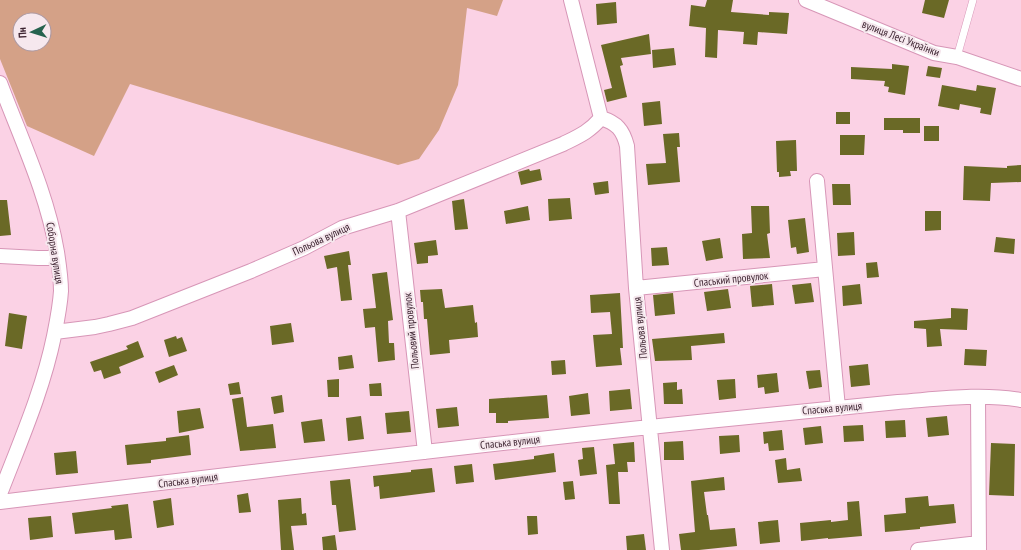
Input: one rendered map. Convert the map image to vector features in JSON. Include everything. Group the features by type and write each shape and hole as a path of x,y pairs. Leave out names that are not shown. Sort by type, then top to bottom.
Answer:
{"street":[{"path":"571,0 601,118"},
{"name":"вулиця Лесі Українки","path":"806,0 934,53 957,57 1021,79"},
{"name":"Соборна вулиця","path":"0,83 41,190 51,225 60,280 60,304 51,352 0,494"},
{"name":"Польова вулиця","path":"55,332 109,324 132,318 252,271 304,248 342,228 398,211 563,144 584,134 601,118 610,121 617,125 625,138 627,146 636,288 662,550"},
{"path":"817,181 838,408"},
{"name":"Польовий провулок","path":"398,211 425,452"},
{"path":"0,256 57,258"},
{"name":"Спаський провулок","path":"636,288 825,269"},
{"path":"918,550 979,547 978,397"},
{"name":"Спаська вулиця","path":"0,502 425,452 838,408 978,397 1021,400"}],"lane":[{"path":"957,57 972,0"}],"shaded area":[{"path":"0,0 503,0 497,16 467,8 458,85 439,130 419,159 398,165 130,84 94,156 27,126 0,59"}],"building":[{"path":"707,0 733,0 731,12 769,15 769,12 789,13 787,34 758,32 757,45 743,44 744,32 718,30 717,58 705,57 706,28 689,26 691,5 705,7"},
{"path":"925,0 949,0 944,18 922,13"},
{"path":"616,2 617,23 597,25 596,4"},
{"path":"649,34 651,54 621,58 623,65 620,66 627,97 607,102 604,90 612,88 601,45"},
{"path":"674,48 676,65 653,68 652,50"},
{"path":"892,64 909,66 905,95 888,92 889,87 884,86 885,81 851,79 851,67 892,69"},
{"path":"928,66 942,68 940,78 926,76"},
{"path":"942,85 976,91 977,85 996,88 991,115 980,113 981,108 960,104 959,110 938,106"},
{"path":"660,101 662,124 644,126 642,103"},
{"path":"836,112 850,112 850,124 836,124"},
{"path":"884,118 920,118 920,133 903,133 903,130 884,130"},
{"path":"924,126 939,126 939,141 924,141"},
{"path":"679,133 680,147 677,147 680,182 648,185 646,164 666,163 663,134"},
{"path":"840,135 865,135 864,155 840,155"},
{"path":"796,140 797,171 790,171 791,176 779,177 779,172 777,172 776,141"},
{"path":"1021,165 1021,182 991,183 990,201 963,200 964,166 1007,168 1007,166"},
{"path":"529,169 530,171 540,169 542,180 521,185 518,172"},
{"path":"608,181 609,193 595,195 593,183"},
{"path":"832,184 850,184 851,205 833,205"},
{"path":"570,198 572,219 549,221 548,199"},
{"path":"464,199 468,229 455,230 452,201"},
{"path":"0,200 7,200 11,235 0,236"},
{"path":"528,206 530,220 506,224 504,211"},
{"path":"751,206 769,206 770,233 767,234 770,258 743,259 742,234 752,233"},
{"path":"925,211 941,211 941,230 925,231"},
{"path":"805,218 809,252 797,254 796,247 791,248 788,220"},
{"path":"854,232 855,255 838,256 837,233"},
{"path":"996,237 1015,239 1014,254 994,252"},
{"path":"720,238 723,258 706,261 702,241"},
{"path":"436,240 438,255 428,256 428,263 417,264 414,243"},
{"path":"667,247 669,265 652,266 651,248"},
{"path":"349,251 351,265 348,265 352,300 341,301 337,267 327,269 324,256"},
{"path":"877,262 879,277 867,278 866,263"},
{"path":"387,272 393,320 388,321 389,343 394,343 395,360 378,362 375,327 365,328 363,309 376,308 372,274"},
{"path":"811,283 814,302 795,304 792,285"},
{"path":"772,284 774,305 752,307 750,286"},
{"path":"860,284 862,304 843,306 842,286"},
{"path":"442,289 445,308 473,305 475,323 477,322 478,337 449,340 450,353 430,355 427,319 424,319 423,302 421,302 420,290"},
{"path":"728,289 731,308 707,311 704,292"},
{"path":"620,293 623,348 620,348 622,365 596,367 593,335 612,334 610,312 591,313 590,295"},
{"path":"673,293 675,314 655,316 653,295"},
{"path":"951,308 968,309 967,330 940,329 942,346 927,347 926,329 914,328 914,321 951,318"},
{"path":"9,313 27,316 22,349 5,346"},
{"path":"291,323 294,342 272,345 270,326"},
{"path":"724,333 725,343 691,346 692,360 655,361 652,339"},
{"path":"176,336 177,339 182,337 187,351 169,357 164,340"},
{"path":"138,341 144,357 119,367 121,373 104,379 101,370 94,372 90,362 128,349 126,346"},
{"path":"965,349 987,350 986,366 964,365"},
{"path":"352,355 354,368 339,370 338,357"},
{"path":"565,360 566,374 552,375 551,361"},
{"path":"868,364 870,385 851,387 849,366"},
{"path":"174,365 178,375 159,383 155,372"},
{"path":"820,370 822,387 809,389 806,371"},
{"path":"777,373 779,392 765,394 764,387 758,388 757,375"},
{"path":"339,379 339,397 328,397 327,380"},
{"path":"735,379 736,398 719,400 717,380"},
{"path":"239,382 241,394 230,395 228,384"},
{"path":"677,382 677,390 682,389 683,404 664,404 663,383"},
{"path":"381,383 382,396 370,396 369,384"},
{"path":"630,389 632,409 610,411 609,391"},
{"path":"588,393 590,414 571,416 569,396"},
{"path":"282,395 284,412 274,414 271,397"},
{"path":"547,395 549,418 496,423 496,413 489,413 489,399"},
{"path":"243,397 247,427 273,424 276,448 240,451 232,399"},
{"path":"457,407 459,426 438,428 436,409"},
{"path":"200,408 204,428 179,433 177,411"},
{"path":"409,411 411,432 387,434 385,413"},
{"path":"361,416 364,439 348,441 346,418"},
{"path":"947,416 949,435 928,437 926,418"},
{"path":"322,419 325,441 304,443 301,422"},
{"path":"905,420 906,437 886,438 885,421"},
{"path":"863,425 864,441 844,442 843,426"},
{"path":"821,426 823,443 805,445 803,428"},
{"path":"782,430 784,450 769,451 768,443 764,444 763,432"},
{"path":"189,435 191,455 151,460 151,463 127,465 125,445 166,441 166,438"},
{"path":"739,435 740,452 720,454 719,436"},
{"path":"683,441 684,460 664,460 664,442"},
{"path":"634,442 635,462 627,462 628,472 618,472 620,504 609,504 606,465 615,464 613,444"},
{"path":"991,443 1015,444 1014,496 989,495"},
{"path":"594,447 597,474 580,476 578,460 583,459 582,448"},
{"path":"76,451 78,473 56,475 54,453"},
{"path":"554,453 556,472 495,480 493,464 534,459 534,456"},
{"path":"786,458 787,470 800,468 802,481 778,483 775,460"},
{"path":"472,464 474,482 456,484 454,466"},
{"path":"432,468 435,492 380,499 379,486 374,487 373,476"},
{"path":"724,477 725,490 704,492 707,515 710,530 735,528 737,546 699,550 681,550 679,534 695,532 691,481"},
{"path":"350,479 356,530 339,532 336,505 332,505 330,481"},
{"path":"573,481 575,499 565,500 563,482"},
{"path":"248,493 251,512 239,513 237,495"},
{"path":"928,496 929,506 954,504 956,523 920,527 920,529 885,532 884,515 906,513 905,498"},
{"path":"171,498 174,525 157,528 153,501"},
{"path":"301,498 302,514 306,513 307,525 291,526 294,550 281,550 278,500"},
{"path":"859,501 862,536 801,541 800,523 848,520 847,502"},
{"path":"128,504 132,538 115,540 114,530 75,534 72,513 112,508 111,506"},
{"path":"51,516 53,537 30,540 28,518"},
{"path":"527,516 537,516 538,534 528,535"},
{"path":"778,520 780,542 760,544 758,522"},
{"path":"644,534 646,550 627,550 626,536"},
{"path":"335,535 337,550 323,550 322,537"}]}
